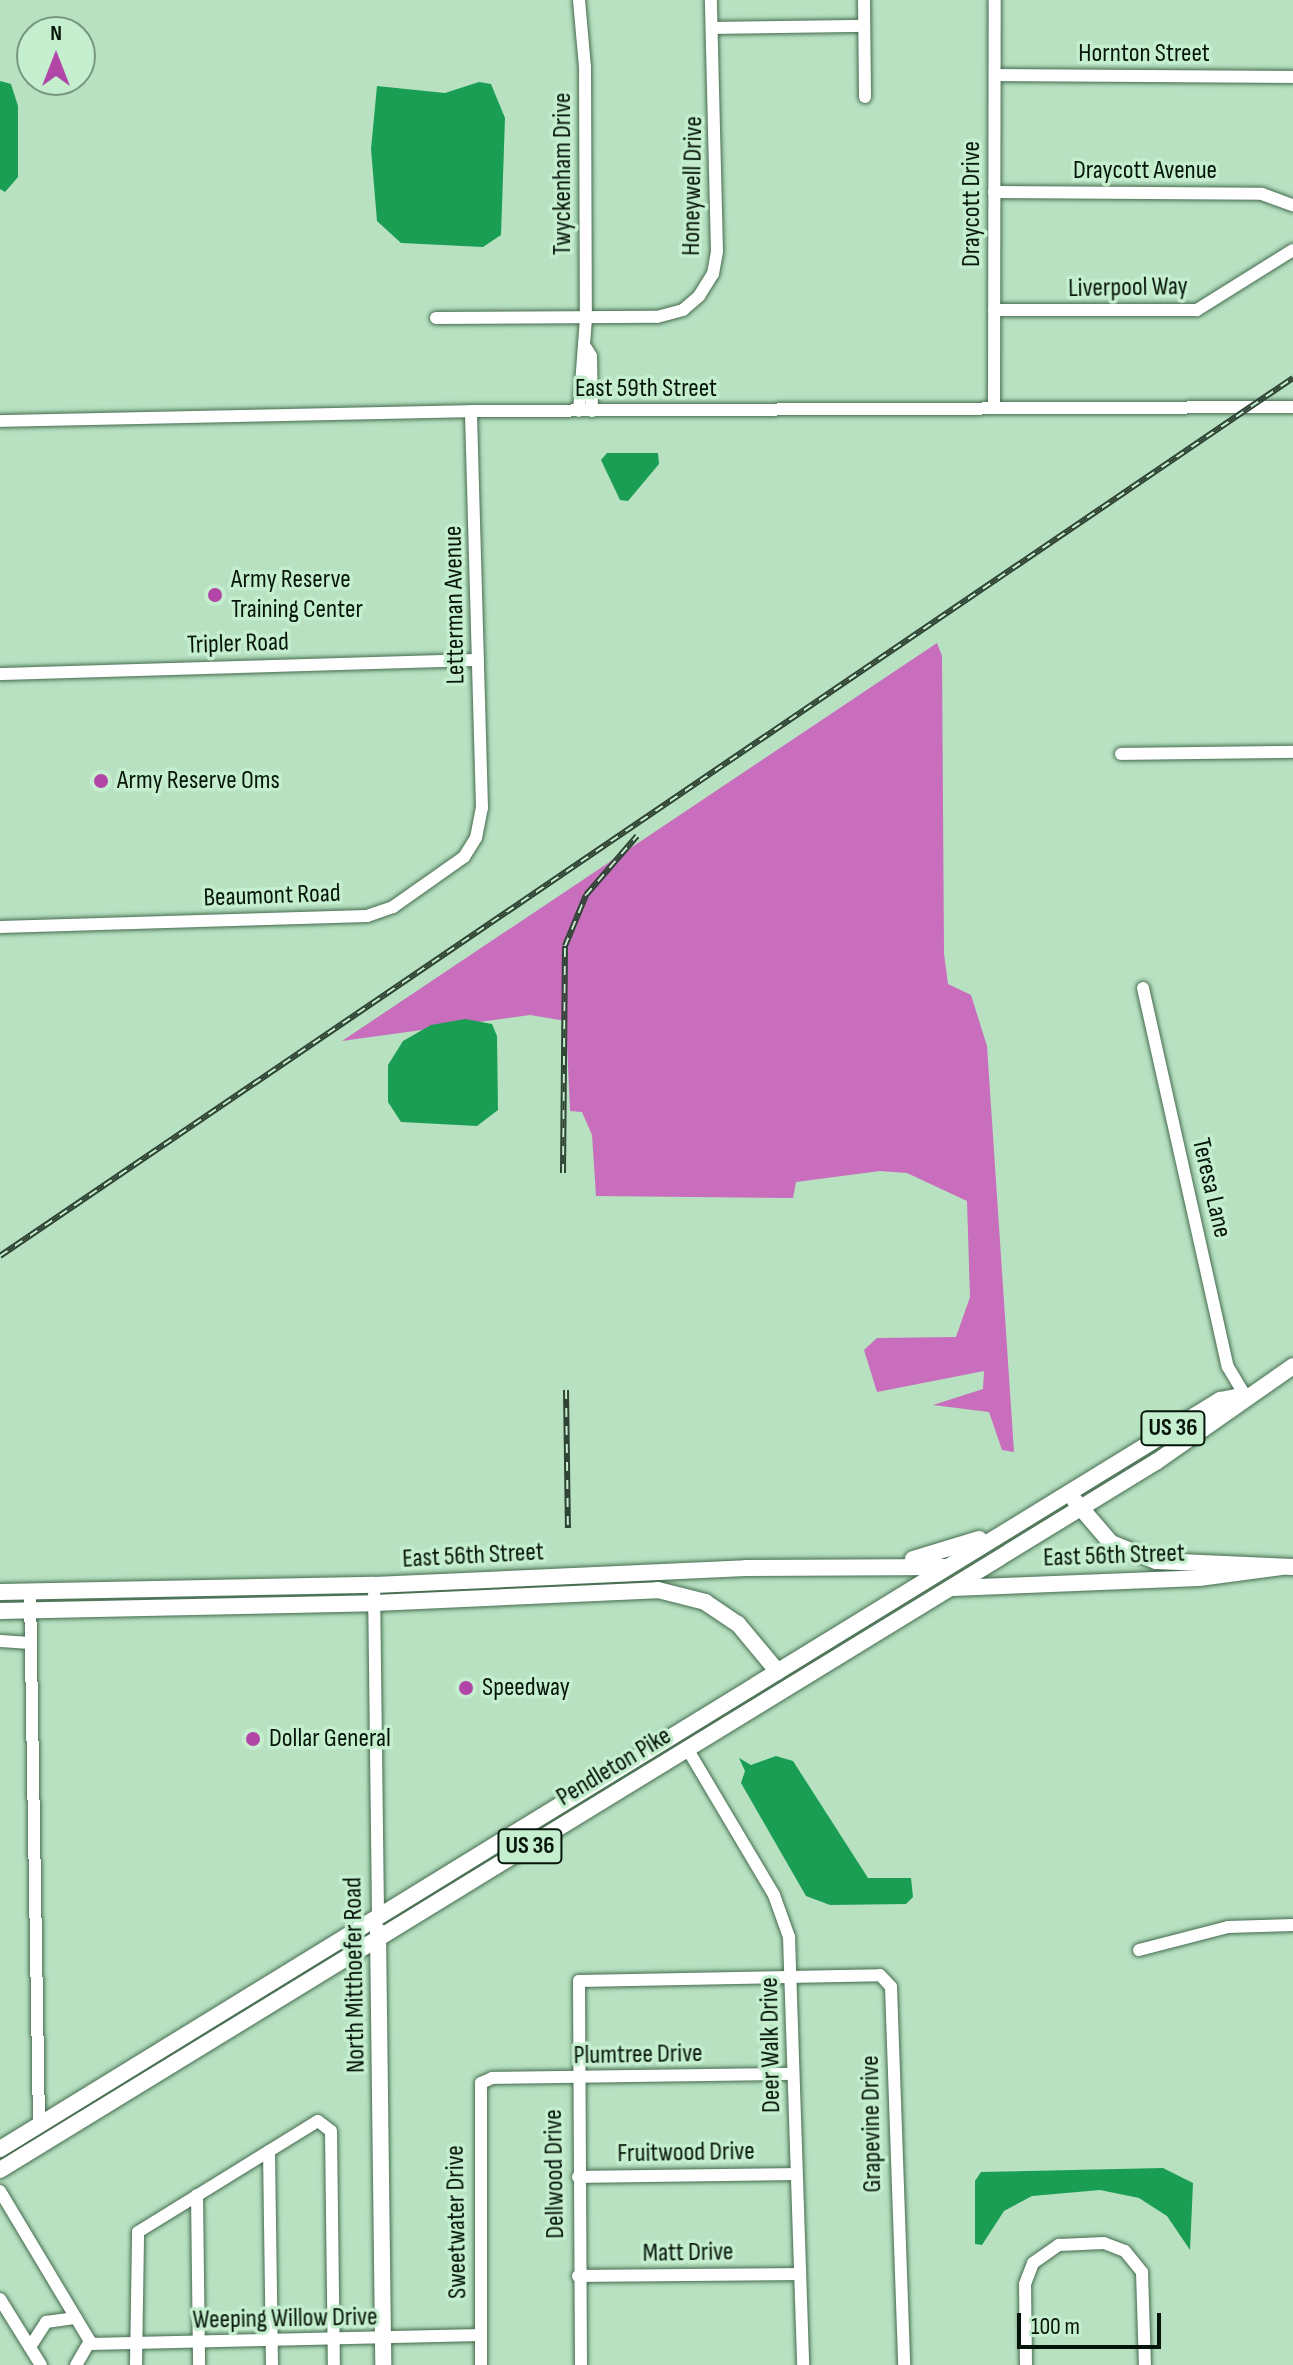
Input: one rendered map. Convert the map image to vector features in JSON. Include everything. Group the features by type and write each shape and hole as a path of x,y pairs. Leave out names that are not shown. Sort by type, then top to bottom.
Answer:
{"main road":[{"name":"Pendleton Pike","path":"0,2170 1080,1508 1215,1424 1245,1395 1293,1366"},
{"name":"Pendleton Pike","path":"0,2149 1220,1400 1245,1395"},
{"name":"East 56th Street","path":"1069,1492 1111,1543 1156,1561 1287,1567"},
{"path":"879,1565 954,1549 1021,1522"},
{"name":"East 56th Street","path":"0,1592 374,1585 879,1565 949,1567"},
{"name":"East 56th Street","path":"948,1589 1199,1578 1287,1567"},
{"name":"East 56th Street","path":"0,1611 375,1603 658,1590 705,1602 738,1624 778,1672"},
{"name":"North Mitthoefer Road","path":"378,1918 383,2365"}],"street":[{"name":"Twyckenham Drive","path":"579,0 585,75 586,318 586,348 580,356 586,411"},
{"name":"Honeywell Drive","path":"436,318 586,318 674,314 698,299 711,279 717,252 711,0"},
{"path":"864,0 865,97"},
{"name":"Draycott Drive","path":"994,408 995,0"},
{"path":"714,28 864,26"},
{"name":"Hornton Street","path":"995,75 1293,77"},
{"name":"Draycott Avenue","path":"994,192 1262,194 1293,205"},
{"name":"Liverpool Way","path":"994,310 1197,310 1293,250"},
{"name":"East 59th Street","path":"0,421 471,411 1293,407"},
{"name":"Letterman Avenue","path":"471,411 482,797"},
{"name":"Tripler Road","path":"0,674 478,660"},
{"path":"1121,754 1293,752"},
{"name":"Beaumont Road","path":"0,927 374,914 464,857 479,830 482,797"},
{"name":"Teresa Lane","path":"1143,988 1228,1367 1245,1395"},
{"name":"North Mitthoefer Road","path":"374,1585 378,1918"},
{"path":"30,1592 39,2126"},
{"path":"0,1641 31,1643"},
{"name":"Deer Walk Drive","path":"688,1750 774,1895 789,1937 794,2174 803,2365"},
{"path":"1139,1950 1219,1928 1293,1925"},
{"name":"Grapevine Drive","path":"578,1983 585,1978 880,1975 891,1985 904,2365"},
{"name":"Dellwood Drive","path":"578,1983 576,2078 581,2365"},
{"name":"Plumtree Drive","path":"484,2080 793,2074"},
{"name":"Sweetwater Drive","path":"481,2365 477,2090 484,2080"},
{"path":"136,2365 135,2238 197,2195 318,2121 330,2129 334,2365"},
{"path":"269,2151 272,2365"},
{"name":"Fruitwood Drive","path":"578,2177 794,2174"},
{"path":"0,2191 89,2344 76,2365"},
{"path":"197,2195 199,2365"},
{"path":"1026,2365 1027,2275 1042,2253 1068,2244 1113,2245 1135,2260 1144,2282 1145,2365"},
{"name":"Matt Drive","path":"578,2276 798,2274"},
{"path":"0,2299 41,2365"},
{"path":"30,2347 35,2333 49,2320 76,2318"},
{"name":"Weeping Willow Drive","path":"89,2344 383,2340 481,2335"}],"shaded area":[{"path":"0,81 11,84 18,106 18,177 5,192 0,189"},
{"path":"479,82 491,84 505,118 501,235 483,247 401,243 377,221 371,149 377,86 445,93"},
{"path":"607,453 658,453 659,464 628,501 620,500 601,460"},
{"path":"937,643 942,656 944,954 948,984 971,995 987,1046 1014,1452 1002,1450 989,1412 933,1405 983,1389 984,1371 877,1392 864,1350 877,1338 956,1337 970,1297 967,1201 907,1173 880,1171 796,1182 793,1198 596,1196 592,1135 582,1112 570,1111 566,1021 530,1015 342,1041"},
{"path":"465,1019 492,1024 497,1036 498,1110 477,1126 401,1122 388,1102 388,1065 403,1041 431,1025"},
{"path":"776,1756 793,1761 868,1878 911,1878 913,1897 906,1904 830,1905 806,1896 741,1783 745,1771 739,1758 751,1765"},
{"path":"1163,2168 1193,2183 1190,2250 1167,2216 1139,2198 1100,2190 1032,2196 1004,2211 982,2245 975,2244 975,2181 981,2172"}],"railway":[{"path":"0,1256 1293,378"},
{"path":"563,1173 565,946 586,895 637,836"},
{"path":"566,1390 568,1528"}],"place":[{"name":"Army Reserve Training Center","path":"215,595"},
{"name":"Army Reserve Oms","path":"101,781"},
{"name":"Speedway","path":"466,1688"},
{"name":"Dollar General","path":"253,1739"}]}
